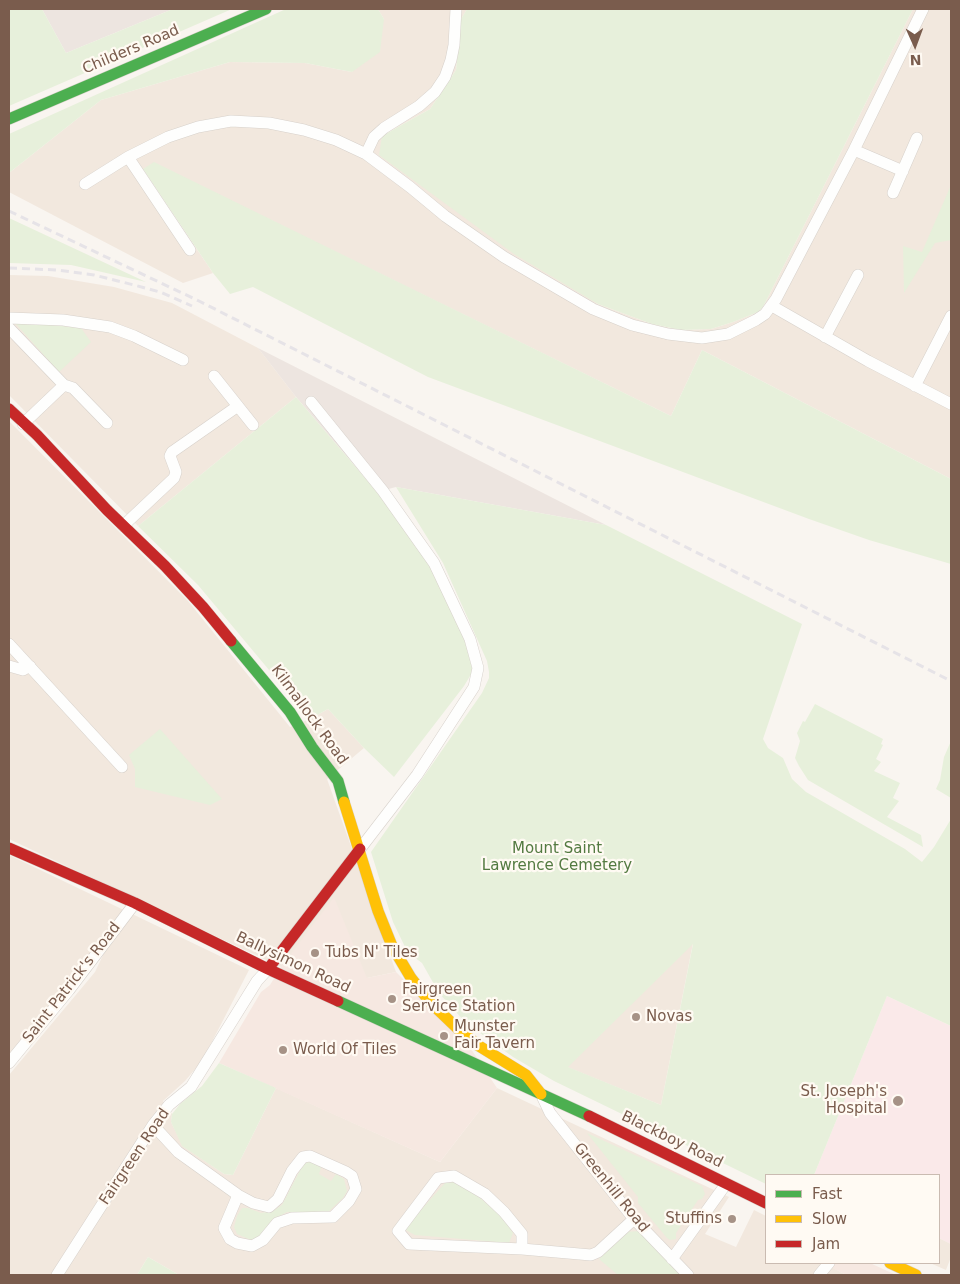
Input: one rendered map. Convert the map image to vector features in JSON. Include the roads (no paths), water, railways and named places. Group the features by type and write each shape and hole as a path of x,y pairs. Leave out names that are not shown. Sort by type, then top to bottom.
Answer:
{"main road":[{"name":"Childers Road","path":"9,119 266,9"},
{"name":"Kilmallock Road","path":"9,409 37,435 123,526 165,566 203,607 290,712 312,747 338,780 378,911 392,946 411,978 431,1003 456,1028 478,1046 526,1075 542,1094"},
{"name":"Ballysimon Road","path":"9,848 135,903 268,969 564,1104"},
{"path":"268,969 360,849"},
{"name":"Blackboy Road","path":"564,1104 765,1203"},
{"path":"892,1264 916,1275"}],"street":[{"path":"366,154 374,137 384,128 419,106 435,92 445,77 454,45 456,9"},
{"path":"85,184 128,156 168,137 198,127 231,121 269,123 304,130 336,140 366,154 445,216 504,257 570,297 608,316 660,333 702,338 721,336 756,320 772,306 854,150 923,9"},
{"path":"893,192 917,138"},
{"path":"854,150 903,171"},
{"path":"128,156 190,250"},
{"path":"825,337 858,275"},
{"path":"772,306 825,337 951,404"},
{"path":"915,386 951,316"},
{"path":"9,318 63,320 110,328 134,336 183,360"},
{"path":"9,328 64,385 73,388 107,423"},
{"path":"214,376 253,425"},
{"path":"23,424 64,385"},
{"path":"311,402 383,491 434,563 470,639 478,668 474,687 417,775 360,849"},
{"path":"123,526 174,478 176,472 170,456 172,452 238,406"},
{"path":"9,644 122,767"},
{"path":"9,666 23,670 30,666"},
{"name":"Saint Patrick's Road","path":"9,1063 69,990 135,903"},
{"name":"Fairgreen Road","path":"57,1275 153,1126 169,1106 191,1087 258,981 268,969"},
{"name":"Greenhill Road","path":"542,1094 550,1112 634,1219 688,1275"},
{"path":"153,1126 178,1152 252,1203 268,1207 278,1199 292,1171 303,1157 310,1156 352,1176 356,1189 350,1201 333,1217 292,1218 285,1220 277,1223 263,1240 252,1246 237,1243 230,1239 224,1228 238,1195"},
{"path":"522,1249 522,1234 504,1212 485,1194 454,1176 438,1178 398,1231 409,1244 522,1249 592,1255 598,1252 634,1219"},
{"path":"672,1259 726,1184"},
{"path":"819,1275 828,1264"}],"railway":[{"path":"9,211 199,301 951,681"},
{"path":"9,268 57,270 94,275 160,292 192,306"}],"place":[{"name":"Tubs N' Tiles","path":"315,953"},
{"name":"Fairgreen Service Station","path":"392,999"},
{"name":"Novas","path":"636,1017"},
{"name":"Munster Fair Tavern","path":"444,1036"},
{"name":"World Of Tiles","path":"283,1050"},
{"name":"St. Joseph's Hospital","path":"898,1101"},
{"name":"Stuffins","path":"732,1219"}],"park label":[{"name":"Mount Saint Lawrence Cemetery","path":"557,858"}]}
